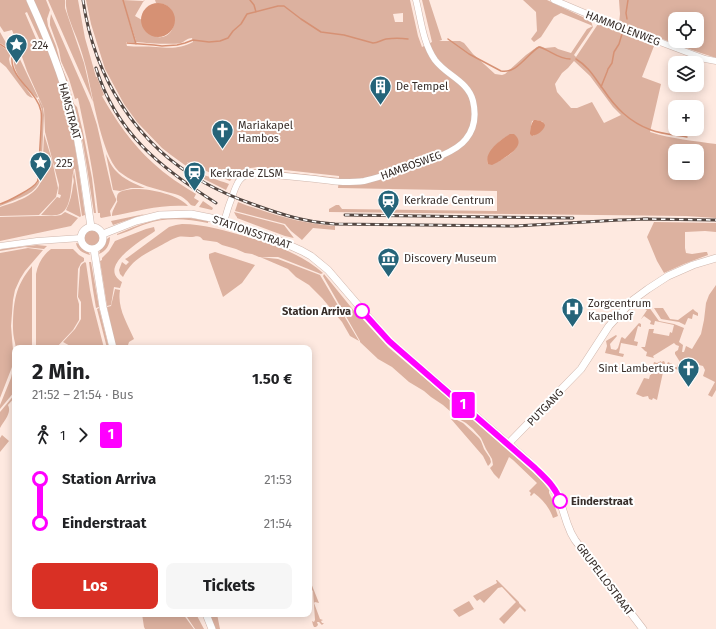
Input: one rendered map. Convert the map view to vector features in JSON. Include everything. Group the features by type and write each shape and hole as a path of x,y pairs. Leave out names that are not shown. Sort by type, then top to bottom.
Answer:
{"main road":[{"name":"HAMSTRAAT","path":"30,0 55,62 70,108 77,139 91,227"},
{"name":"STATIONSSTRAAT","path":"103,234 142,219 164,214 194,214 224,222 278,240 302,251 328,270 389,341 543,475 559,498 569,528"},
{"path":"91,227 100,230 103,234 102,243 99,247 94,249 85,246 81,238 84,231 91,227"},
{"path":"94,249 103,307 112,345"},
{"name":"PUTGANG","path":"508,444 581,369 609,326 633,300 668,276 693,265 716,258"},
{"name":"GRUPELLOSTRAAT","path":"569,528 575,540 643,629"},
{"path":"207,617 212,629"}],"street":[{"name":"HAMBOSWEG","path":"224,222 236,185 240,179 247,174 255,173 341,182 362,181 432,160 455,148 466,139 474,121 475,110 472,96 464,84 436,61 430,51 425,38 416,0"},
{"name":"HAMMOLENWEG","path":"554,0 705,59 716,61"},
{"path":"0,246 36,241 81,238"}],"shaded area":[{"path":"0,0 26,0 50,55 64,97 78,163 85,215 82,216 74,169 69,202 66,208 57,215 41,215 57,197 60,198 61,195 58,194 59,185 45,132 44,109 27,71 12,30 4,32 0,26","holes":["27,12 43,47 40,48 25,13"]},
{"path":"33,0 46,0 50,10 47,19 48,26 68,82 74,104 77,107 92,178 96,213 94,213 83,144 75,111"},
{"path":"48,0 65,0 65,8 84,63 93,102"},
{"path":"66,0 78,0 85,38 96,77 104,95 102,96 113,114 131,140 145,156 168,176 196,194 194,198 199,201 195,206 191,205 184,198 178,195 134,181 121,173 114,165 108,153 98,122 88,75 80,46 68,15"},
{"path":"86,0 145,0 135,16 142,20 144,29 158,37 165,36 170,33 174,21 170,8 164,4 156,3 155,0 410,0 422,47 432,42 422,0 429,0 442,40 439,41 460,41 464,43 473,54 495,74 502,75 526,55 540,46 545,48 555,47 571,53 587,29 593,26 574,55 576,57 598,24 654,46 642,77 661,84 650,132 675,138 716,144 716,218 686,216 329,212 329,209 336,205 339,205 342,209 497,211 497,191 338,188 339,179 256,170 246,172 234,181 243,173 254,169 339,178 339,176 258,167 243,170 234,176 230,181 187,162 200,173 229,184 226,190 204,179 162,148 137,122 124,104 105,69 91,24","holes":["403,13 403,22 395,22 393,14","192,38 193,42 184,46 170,48 127,46 126,42 135,43 136,41 159,44 177,44","574,61 590,76 613,107 621,115 604,123 592,102 577,108 571,108 557,92 555,84 562,73","537,120 543,122 541,131 533,136 530,132 532,121","509,135 518,142 514,151 500,161 488,164 487,159 494,147 498,142"]},
{"path":"523,0 547,0 591,21 593,26 561,13 554,17 541,37 534,42 531,39 537,31 536,12"},
{"path":"619,0 716,0 716,58 687,48 704,48 704,12 668,12 668,41 619,23"},
{"path":"158,3 170,8 175,20 170,32 158,37 146,32 141,20 146,8"},
{"path":"51,14 90,103 97,125 112,190 116,199 110,211 111,216 101,218 100,213 98,213 92,169 78,98 75,99 69,79 61,61 59,50 50,25"},
{"path":"0,32 5,41 13,51 0,43"},
{"path":"0,45 11,53 9,59 10,64 33,98 27,95 6,67 0,62"},
{"path":"18,55 38,97 37,98 17,74 14,57"},
{"path":"38,99 43,107 44,115 40,182 35,189 28,194 0,206 26,191 38,182 42,110"},
{"path":"534,120 541,121 545,125 540,132 532,136 530,131"},
{"path":"44,134 52,160 58,188 56,197 39,215 0,216 0,207 31,194 40,184 42,178"},
{"path":"510,134 514,134 518,138 518,146 500,161 492,165 488,164 487,160 490,151 502,139"},
{"path":"106,154 113,167 119,174 129,181 145,188 131,188 120,191 113,190"},
{"path":"74,171 80,217 66,210 69,204 74,182"},
{"path":"133,189 154,191 170,195 178,198 188,206 159,207 112,216 117,202 117,195 123,191"},
{"path":"203,201 213,208 212,210 199,207"},
{"path":"238,202 287,218 315,224 335,226 335,230 313,228 302,240 285,224 235,211"},
{"path":"65,212 78,218 71,226 0,241 0,217 55,216 61,215"},
{"path":"234,212 284,225 294,238 237,218"},
{"path":"145,214 113,225 111,221"},
{"path":"181,217 208,221 208,223 192,220 161,220 117,235 125,230 148,222 163,219"},
{"path":"654,222 716,223 716,232 685,232 686,253 692,254 707,252 708,255 664,273 657,261 647,237"},
{"path":"182,224 215,228 268,243 297,255 315,266 323,273 321,274 278,257 259,257 245,253 217,242 203,240 197,236 173,239 134,262 123,277 120,274 119,270 122,262 126,265 129,262 125,259 169,227"},
{"path":"154,227 155,231 133,246 118,261 115,268 116,276 122,282 120,288 114,287 111,305 107,306 100,261 115,241"},
{"path":"92,230 98,232 100,238 98,244 92,246 86,244 84,238 86,232"},
{"path":"110,237 107,247 99,254 103,244"},
{"path":"76,243 88,251 90,255 81,251"},
{"path":"37,245 47,246 44,249 25,247 0,251 2,249"},
{"path":"28,248 43,250 25,271 15,290 11,326 12,367 0,398 0,253"},
{"path":"51,249 73,249 84,258 84,261 78,269 77,297 79,304 79,320 73,330 59,345 36,345 36,274 41,260"},
{"path":"215,252 255,265 242,283 223,297 209,258 209,254"},
{"path":"260,257 278,259 320,275 359,341 350,336 342,322 309,285 296,277 288,269"},
{"path":"85,262 86,263 93,305 103,345 68,345 63,342 75,329 81,319 81,302 78,297 80,267"},
{"path":"89,262 91,262 99,307 96,308 93,290"},
{"path":"32,266 32,345 15,345 13,329 16,295 26,273"},
{"path":"324,274 359,317 360,316 388,347 507,448 541,479 549,490 558,516 553,518 548,507 540,498 534,493 531,496 530,495 531,493 529,491 537,483 513,460 509,457 499,479 490,468 493,465 492,459 481,438 473,429 455,417 443,405 424,391 409,382 392,367 378,359 360,342 323,276"},
{"path":"716,285 716,390 712,397 708,395 715,382 703,376 705,370 703,366 691,363 689,369 686,369 685,371 670,368 667,363 669,362 674,367 677,367 680,362 675,354 679,346 674,343 653,356 654,358 646,356 647,352 641,347 645,347 649,329 654,329 653,333 669,336 670,332 672,333 674,325 655,321 654,325 650,324 651,321 644,316 641,319 647,310 643,308 646,303 659,321 674,324 684,328 679,342 683,345 682,352 684,352 686,346 692,349 701,334 706,303 709,295"},
{"path":"115,289 120,290 119,297 121,309 134,339 129,342 128,345 115,345 107,307 111,306"},
{"path":"99,308 108,345 106,345 97,309"},
{"path":"654,308 663,308 670,319 678,320 693,309 698,313 698,316 693,314 692,319 688,318 685,325 679,322 661,319"},
{"path":"639,323 641,324 641,327 638,326 634,341 638,342 637,346 621,343 619,353 624,354 623,357 605,353 607,346 606,341 616,335 617,336 610,344 611,349 616,350 621,338 622,337 625,339"},
{"path":"664,361 665,363 657,400 653,398 652,400 649,399 648,396 643,397 636,394 644,378 649,379 654,362 657,363"},
{"path":"12,374 12,395 0,409 0,405"},
{"path":"12,398 12,400 8,405 8,414 0,428 0,412"},
{"path":"453,418 463,423 479,438 490,458 491,462 488,466 483,456 451,419"},
{"path":"2,435 9,441 0,452 0,438"},
{"path":"496,580 526,610 525,612 520,607 504,624 499,619 516,602 502,587 498,588 484,603 480,599 477,601 473,596 497,583"},
{"path":"312,586 319,603 314,603 320,619 323,620 321,621 322,623 324,623 322,625 317,622 318,625 316,627 314,627 312,621 314,622 315,620"},
{"path":"469,601 474,609 459,617 453,610"},
{"path":"142,617 185,617 194,629 145,629"},
{"path":"187,617 198,617 204,629 195,629"},
{"path":"211,617 218,617 220,629 215,629"}],"waterway":[{"path":"123,0 136,44"},
{"path":"250,0 254,5 256,12"},
{"path":"627,19 626,13 628,0"},
{"path":"127,43 162,46 177,45 193,40 209,42 220,41 228,38 241,24 247,14 278,6 284,6 321,32 344,35 373,43 384,39 408,39"},
{"path":"601,87 612,63 614,52 619,44 622,34"},
{"path":"448,39 469,54 501,71 512,70 517,67 539,47 562,58 570,59"},
{"path":"0,44 15,54"},
{"path":"0,204 26,191 35,185 38,180 41,111 39,104 15,72 12,57 17,53"},
{"path":"576,59 581,62 594,76 612,102 636,123 651,130 687,137"}],"railway":[{"path":"83,0 97,56 108,82 122,106 139,129 158,149 180,167 205,183 242,200 294,218 335,224 516,226 648,219"},
{"path":"96,68 115,112 143,147 177,176 216,203"},
{"path":"345,215 573,218"},
{"path":"643,219 716,220"}],"bus line":[{"name":"1","path":"362,311 389,341 535,468 549,482 560,501"}],"place":[{"name":"224","path":"16,64"},
{"name":"De Tempel","path":"380,106"},
{"name":"Mariakapel Hambos","path":"222,150"},
{"name":"225","path":"41,182"},
{"name":"Kerkrade ZLSM","path":"194,192"},
{"name":"Kerkrade Centrum","path":"389,220"},
{"name":"Discovery Museum","path":"388,278"},
{"name":"Station Arriva","path":"362,311"},
{"name":"Zorgcentrum Kapelhof","path":"573,328"},
{"name":"Sint Lambertus","path":"689,388"},
{"name":"Einderstraat","path":"560,501"}]}
